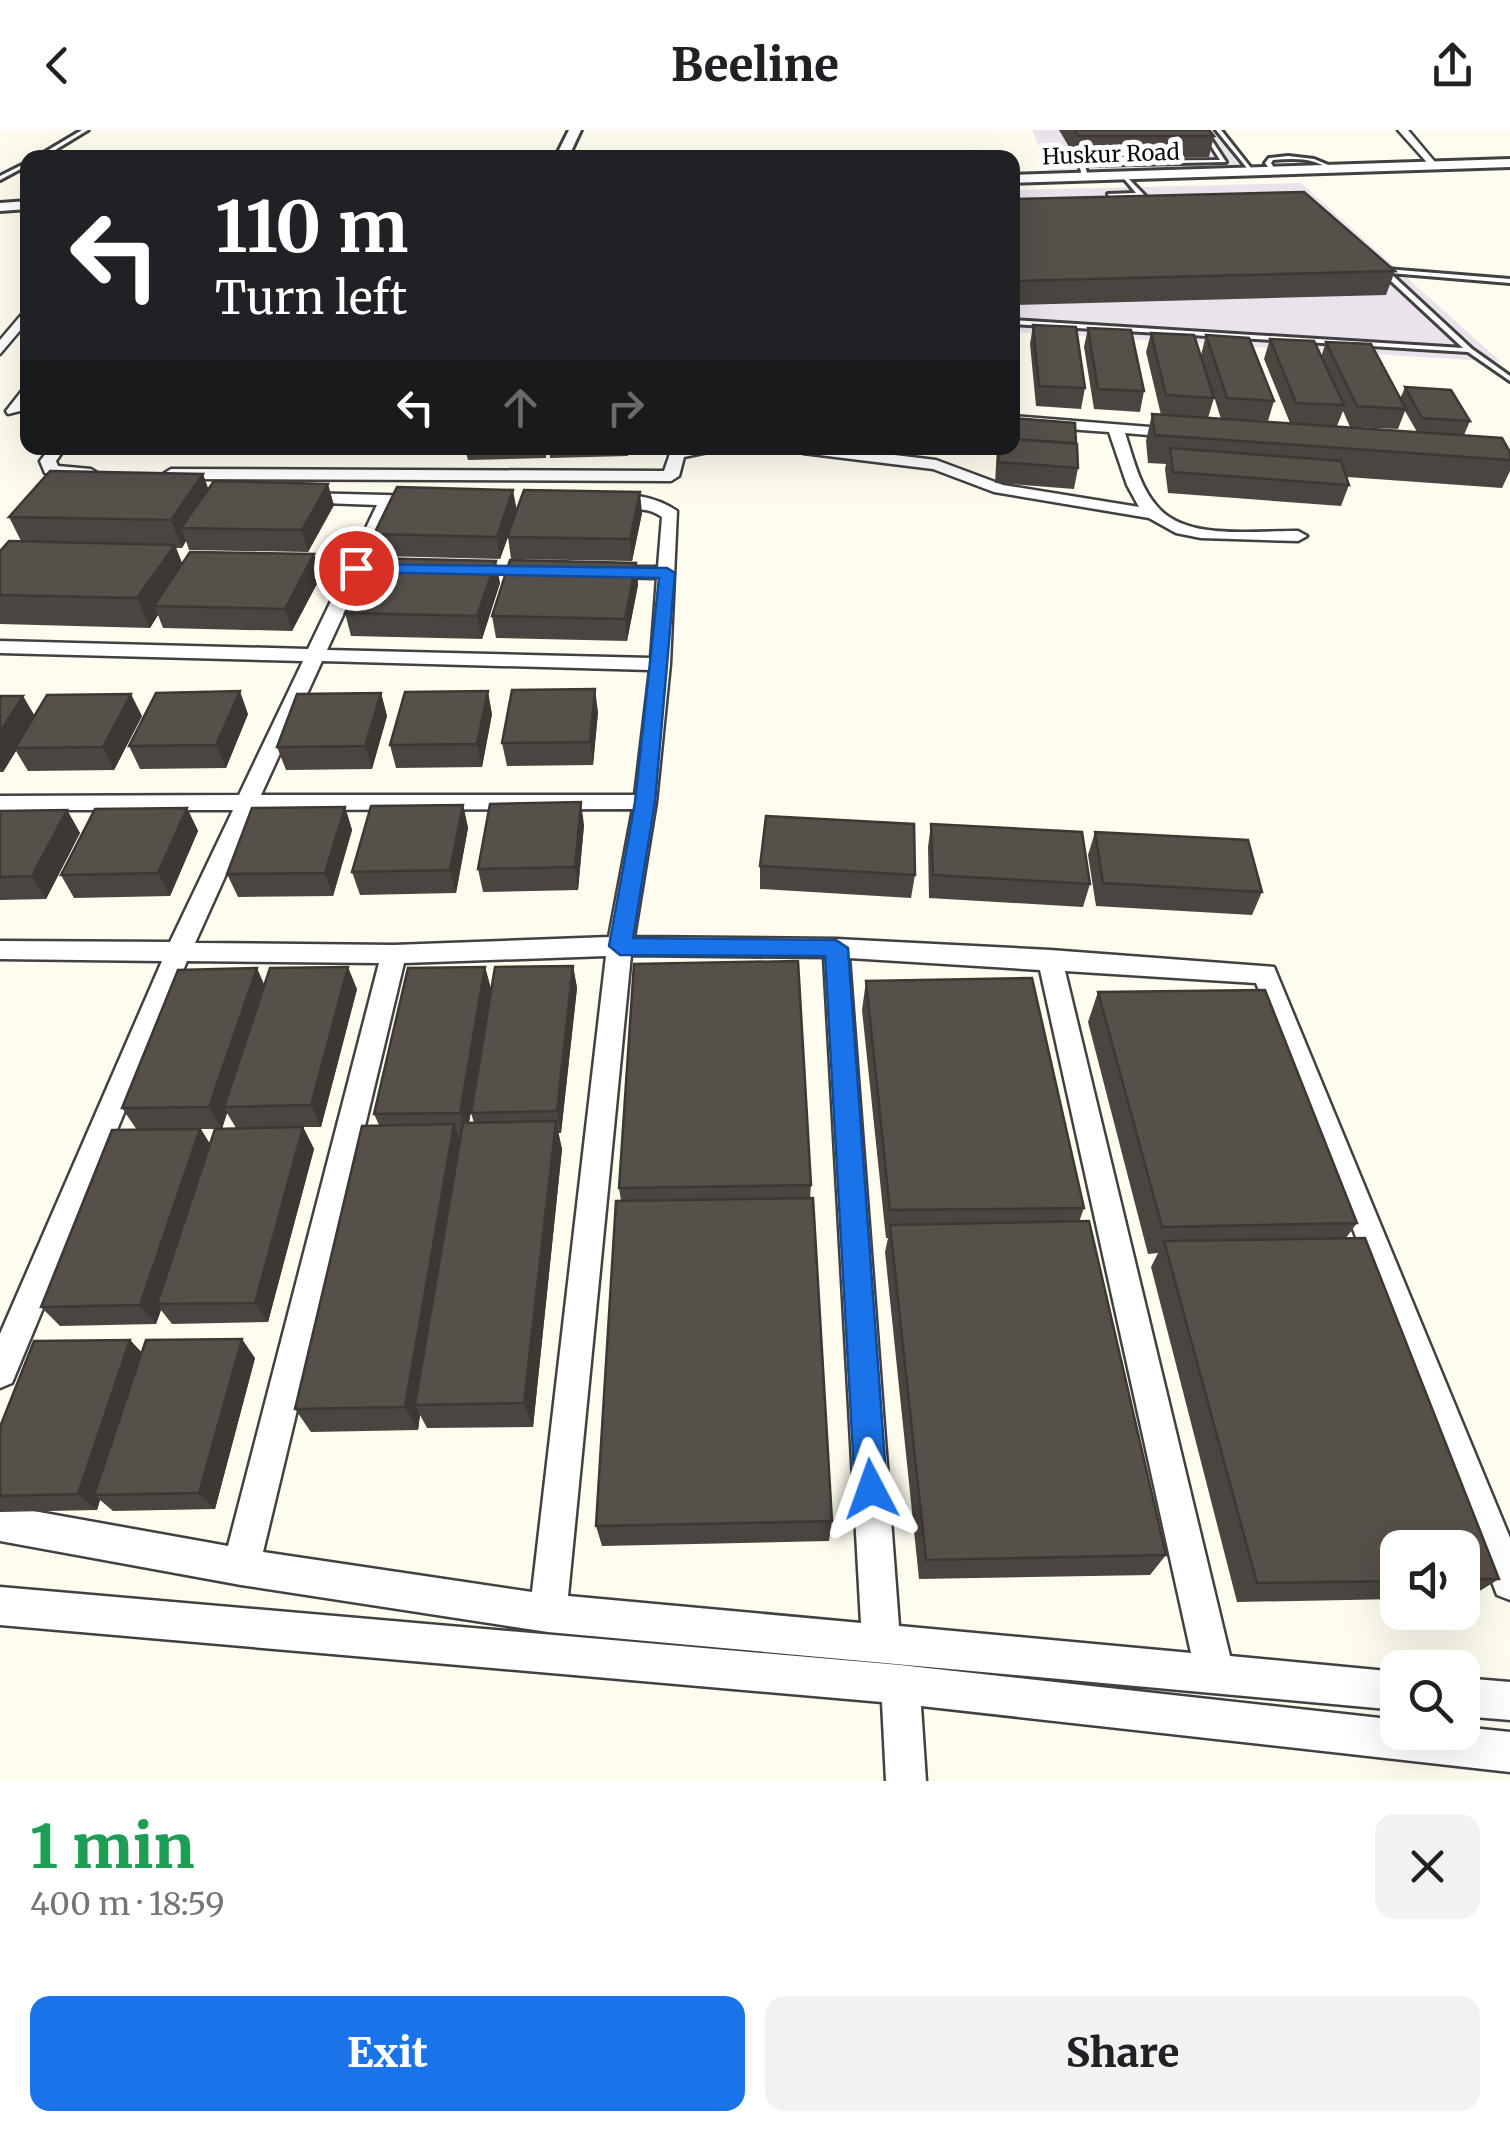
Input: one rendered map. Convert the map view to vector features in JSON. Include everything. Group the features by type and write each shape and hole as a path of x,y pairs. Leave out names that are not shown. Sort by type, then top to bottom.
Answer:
{"street":[{"path":"1402,130 1436,166"},
{"name":"Huskur Road","path":"1020,179 1510,163"},
{"path":"0,350 17,325"},
{"path":"1020,421 1193,434"},
{"path":"1116,429 1134,484 1154,514 1177,531 1298,536"},
{"path":"52,455 48,461 50,470 113,474"},
{"path":"153,474 671,476 677,455"},
{"path":"862,455 921,462 1000,489 1154,514"},
{"path":"77,492 96,492"},
{"path":"290,498 444,501"},
{"path":"0,1372 178,952 386,500"},
{"path":"548,1613 620,946 645,802 670,515 654,503 596,502"},
{"path":"260,567 395,569"},
{"path":"590,572 667,573"},
{"path":"0,647 660,664"},
{"path":"0,803 645,802"},
{"path":"0,950 394,954 620,946 836,948 1265,974 1510,1582"},
{"path":"836,948 880,1644"},
{"path":"241,1567 394,954"},
{"path":"1050,959 1215,1675"},
{"path":"0,1523 241,1567 548,1613 1380,1689"},
{"path":"0,1606 900,1684 1510,1752"},
{"path":"900,1684 906,1781"},
{"path":"1480,1698 1510,1701"}],"lane":[{"path":"51,150 86,130"},
{"path":"1085,177 1082,163 1224,161 1203,130"},
{"path":"1218,130 1253,172"},
{"path":"1122,176 1152,208 1171,207"},
{"path":"1102,210 1114,204 1110,196 1140,194"},
{"path":"1371,260 1470,350 1510,379"},
{"path":"1384,271 1510,281"},
{"path":"1020,322 1470,350"}],"shaded area":[{"path":"1032,130 1223,130 1252,167 1049,171"},
{"path":"1301,183 1501,362 1020,332 1020,190"}],"building":[{"path":"1075,130 1209,130 1214,136 1078,136"},
{"path":"1304,192 1395,271 1020,281 1020,199"},
{"path":"1033,325 1076,327 1085,388 1039,386"},
{"path":"1088,328 1131,330 1144,391 1098,389"},
{"path":"1151,333 1194,335 1214,398 1166,395"},
{"path":"1206,335 1249,338 1274,401 1227,398"},
{"path":"1270,339 1314,341 1344,405 1296,403"},
{"path":"1326,342 1371,344 1406,409 1357,406"},
{"path":"1405,387 1451,390 1470,421 1422,418"},
{"path":"1152,414 1502,438 1510,460 1155,435"},
{"path":"1020,419 1075,423 1076,443 1020,440"},
{"path":"1020,440 1077,444 1078,468 998,462 998,455 1020,455"},
{"path":"1170,448 1341,461 1349,485 1173,472"},
{"path":"50,471 203,474 171,520 9,517"},
{"path":"214,481 328,484 302,530 181,528"},
{"path":"397,487 513,490 497,537 374,534"},
{"path":"524,490 640,492 630,539 507,537"},
{"path":"9,541 175,545 137,598 0,595 0,551"},
{"path":"190,552 314,554 285,609 154,606"},
{"path":"371,558 496,561 477,616 345,613"},
{"path":"510,560 636,563 625,619 492,616"},
{"path":"595,689 590,742 502,743 512,690"},
{"path":"240,691 216,745 129,746 156,693"},
{"path":"488,691 477,744 390,745 405,692"},
{"path":"381,693 365,746 277,747 297,694"},
{"path":"131,694 103,747 15,748 47,695"},
{"path":"0,696 23,696 0,732"},
{"path":"581,802 575,867 478,869 490,804"},
{"path":"463,805 450,870 352,872 371,806"},
{"path":"345,807 325,873 227,874 252,808"},
{"path":"187,808 158,873 61,875 95,809"},
{"path":"67,810 32,876 0,877 0,811"},
{"path":"766,816 914,824 915,875 760,866"},
{"path":"931,824 1082,832 1090,884 933,875"},
{"path":"1095,832 1248,840 1262,892 1103,883"},
{"path":"798,961 811,1185 619,1188 634,964"},
{"path":"573,966 557,1111 471,1113 495,967"},
{"path":"348,967 311,1105 224,1107 270,968"},
{"path":"485,967 460,1113 374,1114 408,968"},
{"path":"257,968 209,1107 122,1108 178,970"},
{"path":"1032,978 1084,1208 890,1210 866,981"},
{"path":"1265,990 1357,1223 1162,1227 1098,992"},
{"path":"556,1121 524,1403 415,1405 463,1123"},
{"path":"454,1124 405,1407 295,1409 362,1126"},
{"path":"303,1127 255,1303 157,1304 215,1129"},
{"path":"200,1129 140,1305 41,1307 112,1130"},
{"path":"813,1198 832,1521 596,1526 616,1201"},
{"path":"1089,1221 1166,1555 926,1560 890,1225"},
{"path":"1365,1238 1480,1530 1380,1530 1380,1581 1257,1583 1164,1241"},
{"path":"242,1339 199,1493 94,1495 146,1340"},
{"path":"130,1340 78,1494 0,1496 0,1427 34,1341"},
{"path":"1480,1531 1499,1579 1480,1579"}],"route":[{"path":"356,568 667,573 645,802 620,946 836,948 871,1489"}]}
